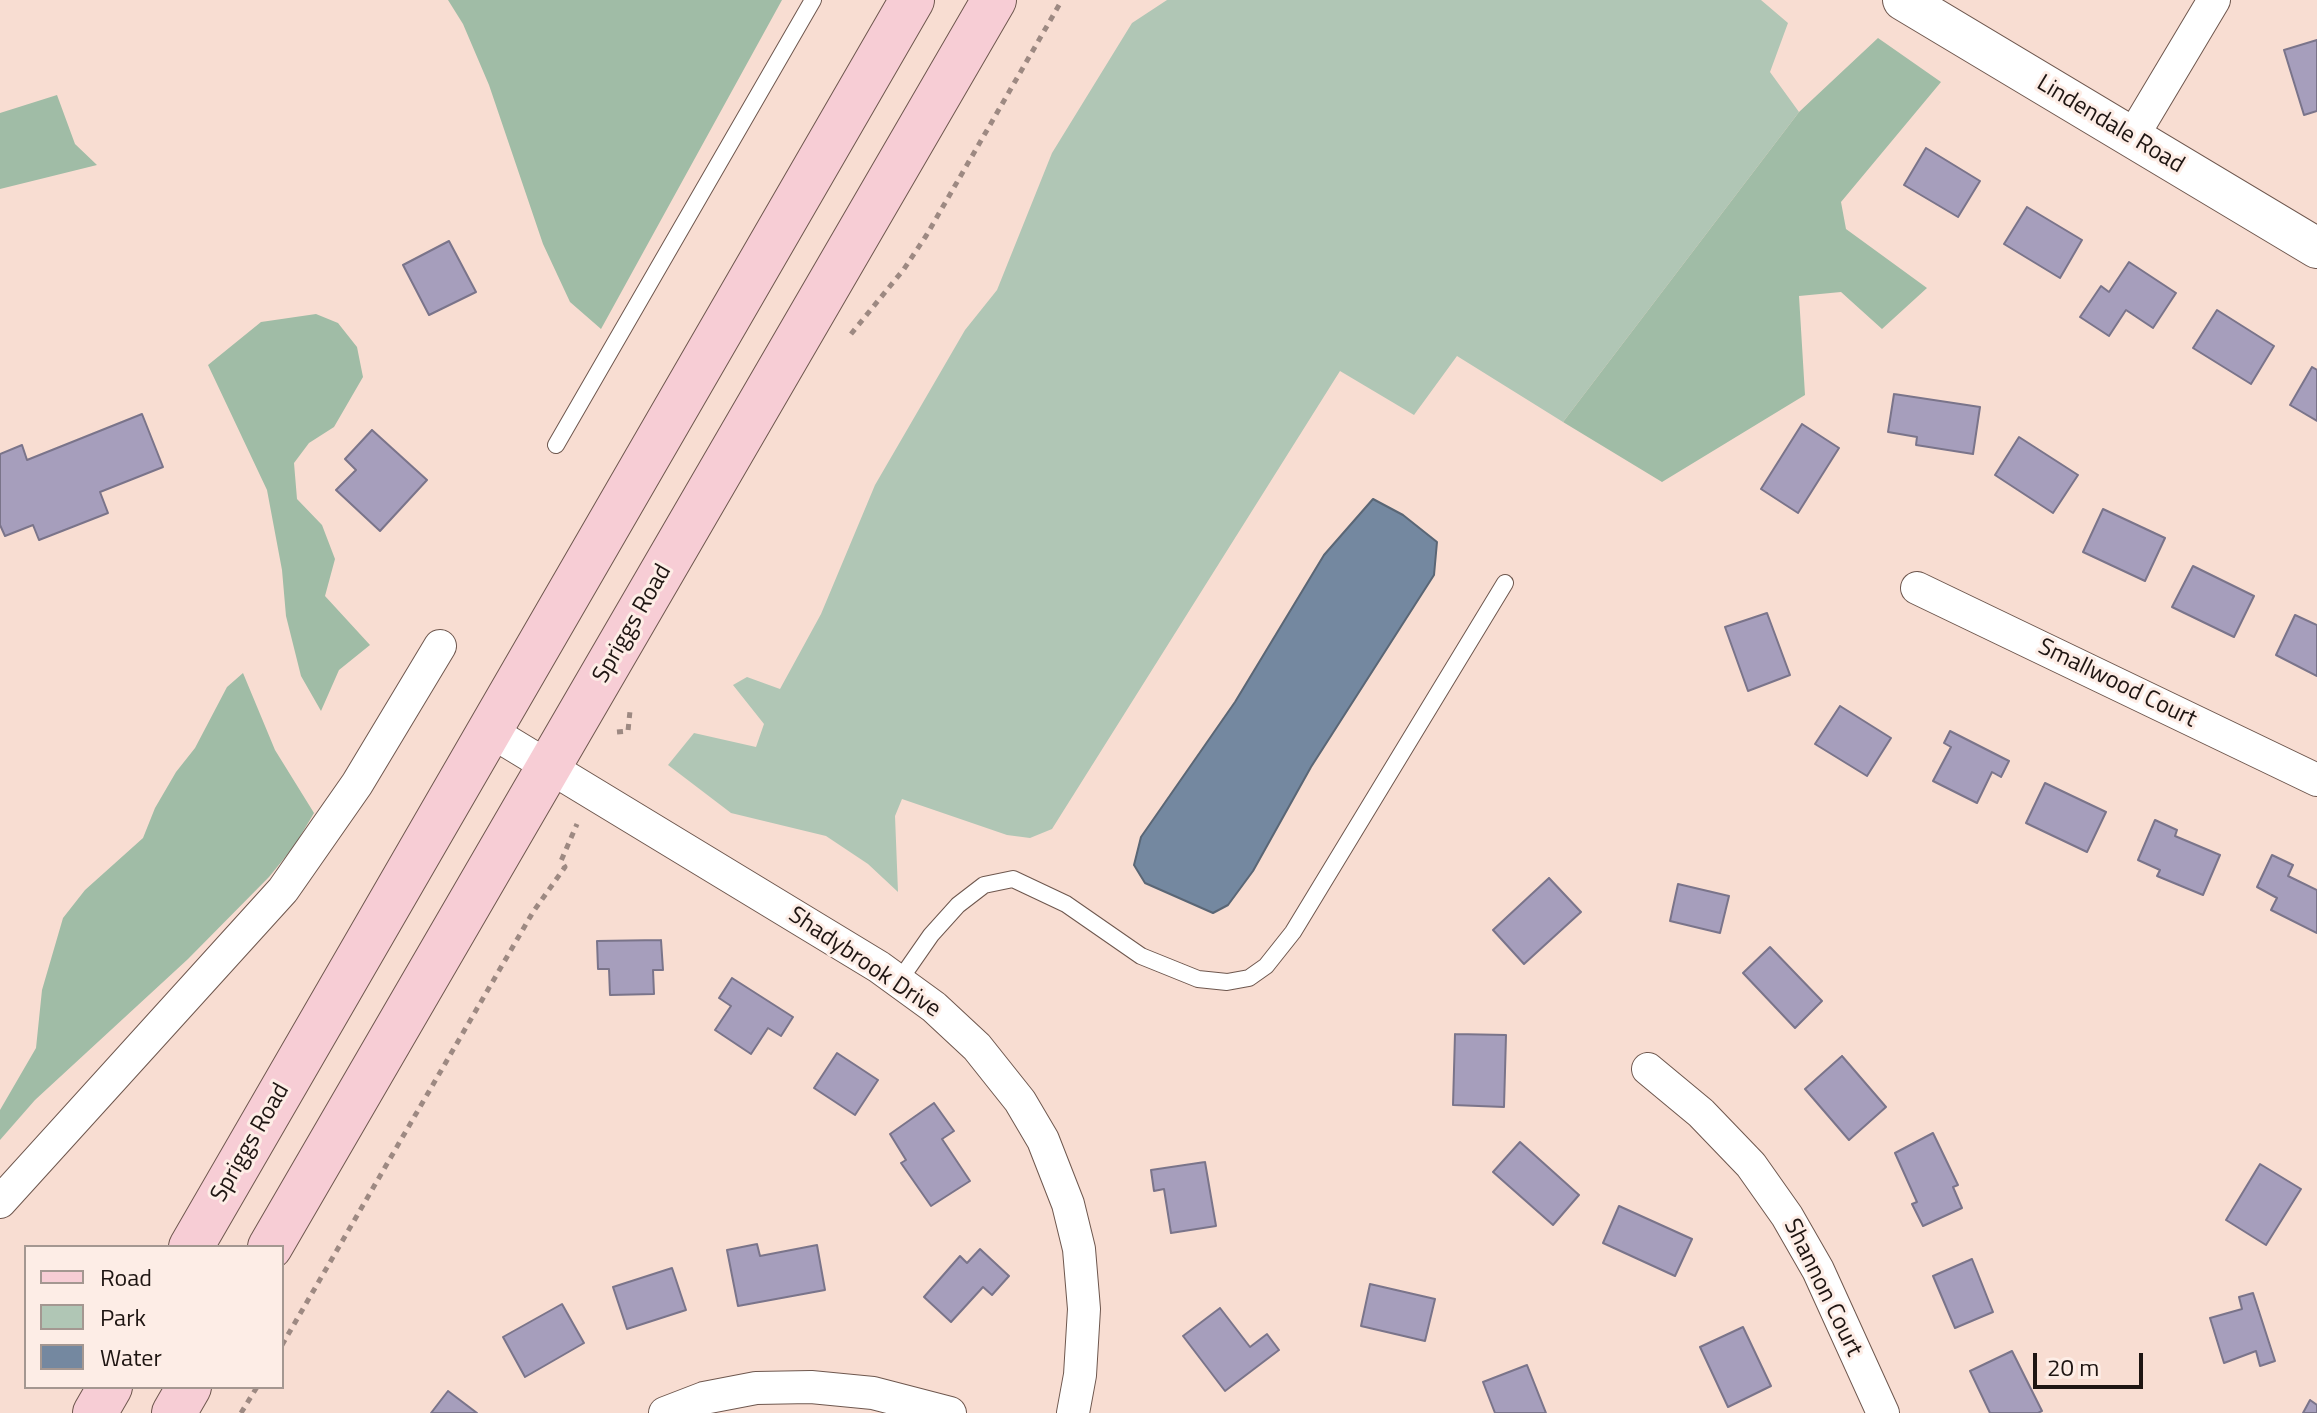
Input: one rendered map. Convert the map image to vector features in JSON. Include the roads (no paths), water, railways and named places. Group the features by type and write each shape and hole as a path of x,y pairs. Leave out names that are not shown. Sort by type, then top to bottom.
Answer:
{"main road":[{"name":"Spriggs Road","path":"192,1245 912,0"},
{"name":"Spriggs Road","path":"271,1245 994,0"},
{"path":"95,1413 109,1389"},
{"path":"174,1413 188,1389"}],"street":[{"name":"Lindendale Road","path":"1903,0 2317,248"},
{"path":"2131,139 2214,0"},
{"name":"Smallwood Court","path":"1917,588 2317,780"},
{"path":"0,1202 283,890 357,784 440,646"},
{"name":"Shadybrook Drive","path":"490,731 899,981 934,1007 977,1047 1020,1101 1043,1140 1068,1204 1079,1249 1084,1309 1080,1375 1073,1413"},
{"name":"Shannon Court","path":"1648,1069 1701,1113 1751,1165 1787,1216 1818,1270 1883,1413"},
{"path":"665,1413 717,1395 756,1388 811,1387 873,1393 950,1413"}],"lane":[{"path":"556,445 813,0"},
{"path":"899,981 931,935 958,905 984,885 1013,879 1066,904 1141,956 1163,967 1198,979 1227,982 1249,978 1266,966 1293,932 1505,583"}],"water":[{"path":"1373,499 1403,515 1437,542 1434,575 1311,767 1253,871 1228,905 1213,913 1145,883 1134,865 1141,837 1235,702 1324,555"}]}
